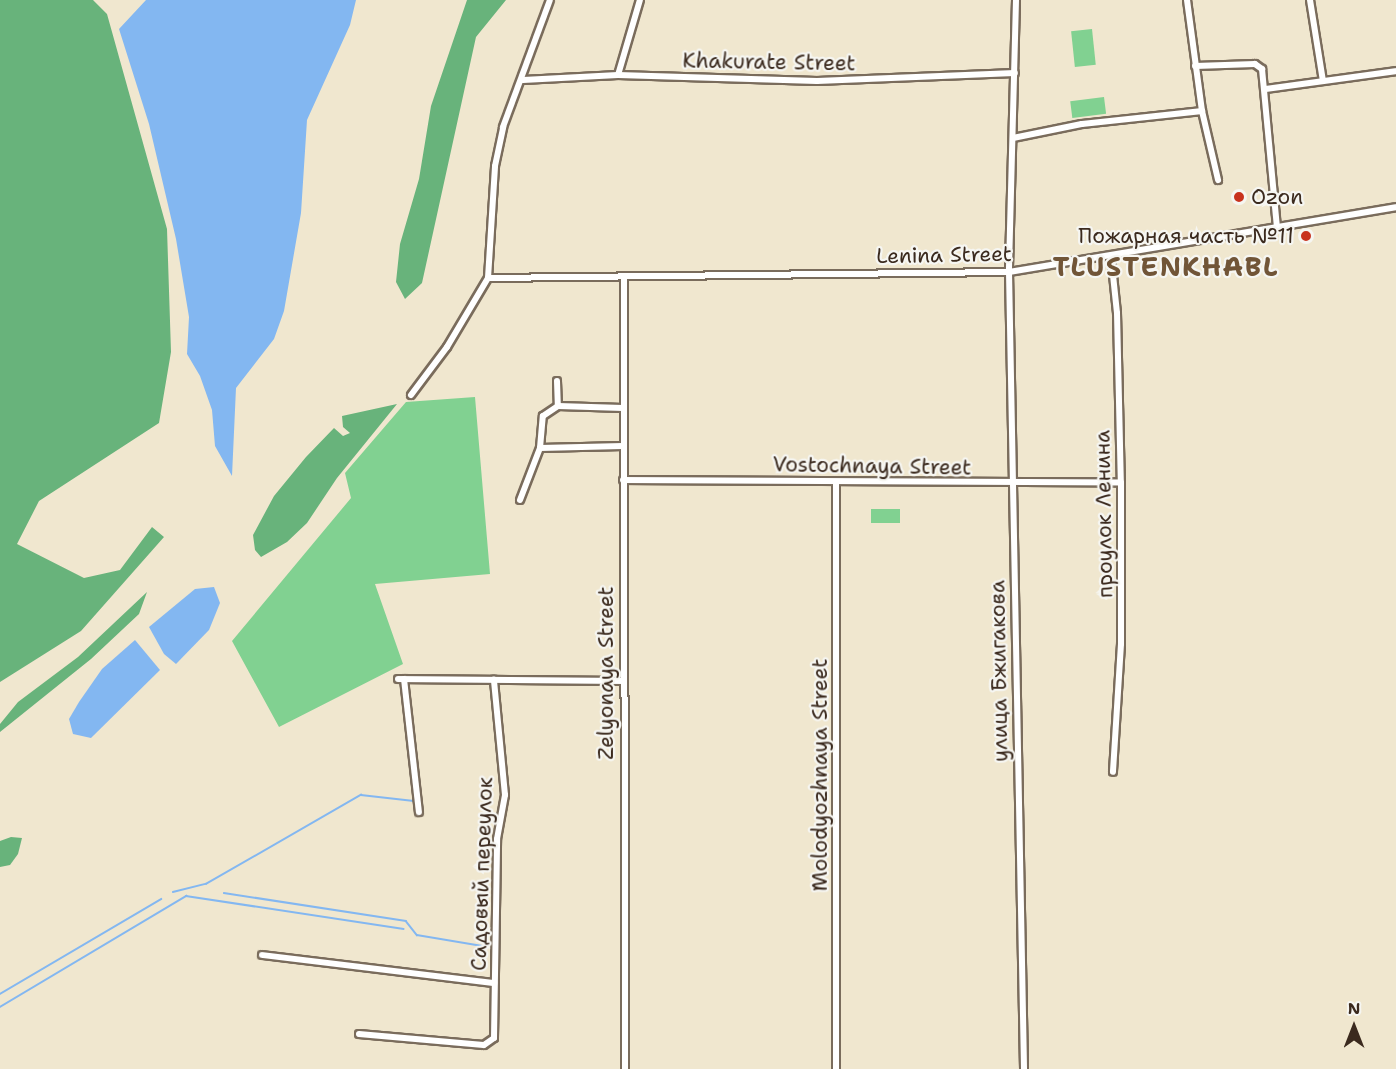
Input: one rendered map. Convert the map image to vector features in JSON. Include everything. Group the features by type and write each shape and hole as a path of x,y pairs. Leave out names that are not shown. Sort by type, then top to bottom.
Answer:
{"street":[{"path":"411,395 447,346 489,278 495,166 503,127 523,80 550,0"},
{"path":"618,75 640,0"},
{"name":"улица Бжигакова","path":"1016,0 1009,272 1011,485 1024,1069"},
{"path":"1187,0 1202,111 1218,180"},
{"path":"1310,0 1323,81"},
{"path":"1195,66 1255,63 1262,69 1277,227"},
{"path":"1265,89 1396,70"},
{"name":"Khakurate Street","path":"523,80 618,75 817,81 1015,73"},
{"path":"1013,138 1082,124 1202,111"},
{"name":"Lenina Street","path":"489,278 1009,272 1396,207"},
{"name":"проулок Ленина","path":"1111,256 1117,313 1121,483 1121,644 1113,772"},
{"name":"Zelyonaya Street","path":"624,277 622,681 625,1069"},
{"path":"557,381 558,406"},
{"path":"520,500 540,448 543,416 558,406 623,408"},
{"path":"540,448 622,446"},
{"name":"Vostochnaya Street","path":"623,480 1011,485 1121,483"},
{"name":"Molodyozhnaya Street","path":"836,482 836,1069"},
{"path":"418,812 401,679 622,681"},
{"name":"Садовый переулок","path":"359,1034 491,1043 496,839 505,795 494,680"},
{"path":"262,955 494,983"}],"green space":[{"path":"0,0 93,0 107,14 167,229 171,352 159,423 39,501 17,544 84,578 120,570 152,527 164,537 81,631 0,682"},
{"path":"467,0 506,0 476,37 422,283 405,299 396,282 400,244 419,179 431,106"},
{"path":"1092,29 1096,65 1075,67 1071,31"},
{"path":"1104,97 1106,114 1072,118 1070,101"},
{"path":"475,397 490,574 375,584 403,664 279,727 232,641 351,498 345,473 406,402"},
{"path":"397,404 337,478 307,523 287,542 261,557 255,550 253,535 274,496 306,457 334,428 343,436 350,433 343,427 342,416"},
{"path":"871,509 900,509 900,523 871,523"},
{"path":"147,592 139,614 91,659 0,732 0,724 18,702 78,657"},
{"path":"11,837 22,838 18,854 10,865 0,867 0,841"}],"water":[{"path":"146,0 356,0 350,25 307,120 301,213 284,311 274,339 236,388 232,476 215,446 212,410 200,376 187,354 189,317 176,239 149,124 119,29"},
{"path":"214,587 220,603 209,630 176,664 164,654 149,627 195,589"},
{"path":"135,640 160,670 91,738 73,734 69,719 79,702 102,669"}],"waterway":[{"path":"173,892 206,884 361,795 414,801"},
{"path":"224,893 406,921 417,935 488,947"},
{"path":"0,1007 186,896 404,929"},
{"path":"0,994 161,899"}],"place":[{"name":"Ozon","path":"1239,197"},
{"name":"Пожарная часть №11","path":"1306,236"}],"district":[{"name":"TLUSTENKHABL","path":"1166,267"}]}
